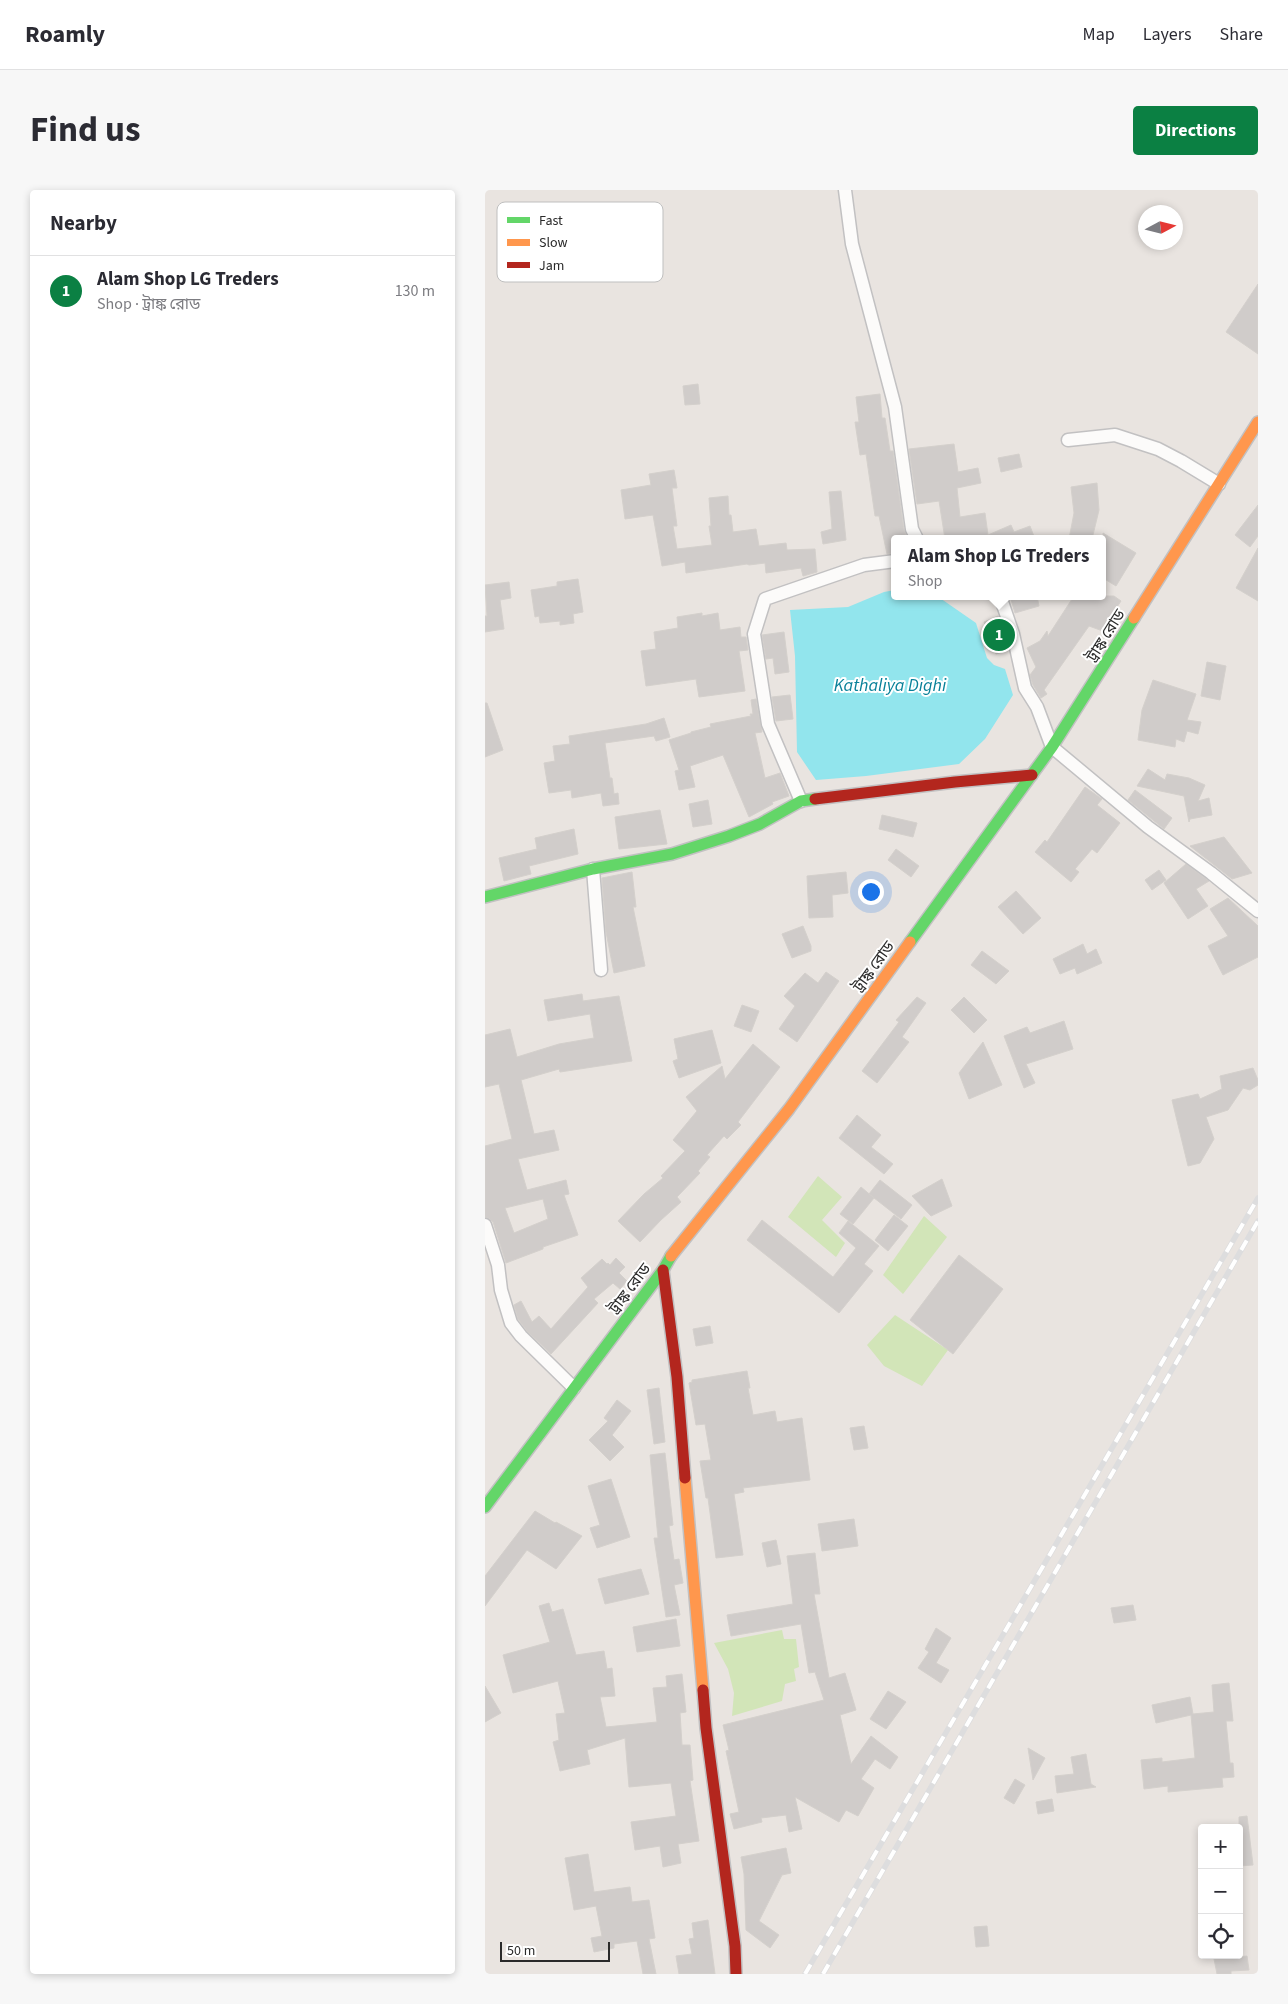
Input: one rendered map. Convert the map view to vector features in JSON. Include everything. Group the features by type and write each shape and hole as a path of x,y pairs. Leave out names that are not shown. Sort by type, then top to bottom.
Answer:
{"main road":[{"name":"ট্রাঙ্ক রোড","path":"485,1507 663,1270 670,1258 789,1109 1052,748 1258,422"},
{"path":"485,897 593,869 672,854 760,824 801,801 955,782 1032,775"},
{"path":"663,1270 677,1377 706,1728 735,1946 736,1974"}],"street":[{"path":"845,190 851,244 895,407 912,529 915,535"},
{"path":"1068,440 1115,435 1158,449 1219,484"},
{"path":"801,801 768,724 754,634 765,598 864,565 891,562"},
{"path":"1001,600 1013,634 1025,688 1037,708 1052,748 1148,827 1211,872 1258,911"},
{"path":"593,869 601,970"},
{"path":"485,1225 498,1265 501,1290 511,1323 521,1336 574,1388"}],"green space":[{"path":"818,1176 842,1197 822,1220 845,1243 836,1257 788,1217"},
{"path":"924,1216 947,1237 903,1294 883,1275"},
{"path":"895,1315 948,1350 922,1386 884,1366 867,1345"},
{"path":"782,1630 784,1639 796,1639 799,1667 794,1669 796,1681 785,1684 782,1701 732,1716 734,1693 728,1669 714,1643"}],"water":[{"name":"Kathaliya Dighi","path":"891,591 891,600 943,600 976,623 987,658 994,665 1005,669 1013,695 985,739 959,764 866,776 816,780 797,752 795,656 790,610 848,607"}],"building":[{"path":"1258,284 1258,354 1226,332"},
{"path":"698,384 700,404 685,405 683,386"},
{"path":"880,394 882,418 885,418 890,451 893,451 906,535 891,535 891,554 887,554 879,516 875,516 866,454 860,455 855,422 859,422 856,397"},
{"path":"954,444 958,472 978,468 981,483 957,488 960,517 985,513 988,535 944,535 939,501 917,504 909,449"},
{"path":"1019,454 1022,467 1001,472 998,458"},
{"path":"674,470 677,488 672,488 677,526 673,526 677,549 712,545 709,526 711,526 709,498 728,496 729,515 731,515 733,532 756,529 759,546 786,543 787,550 815,549 817,572 803,576 801,568 766,573 765,563 686,573 685,562 662,566 653,515 625,519 621,490 651,485 649,474"},
{"path":"1097,483 1099,510 1093,535 1070,535 1074,513 1071,487"},
{"path":"841,491 846,540 823,544 821,532 832,529 829,492"},
{"path":"1258,505 1258,536 1250,547 1235,535"},
{"path":"1011,525 1014,532 1030,526 1033,535 988,535"},
{"path":"1103,533 1136,553 1116,586 1106,580 1106,535 1103,535"},
{"path":"1258,548 1258,601 1236,588"},
{"path":"578,579 583,612 573,614 574,623 560,625 560,621 540,623 539,616 535,617 531,590 557,586 557,582"},
{"path":"509,582 511,598 500,600 504,629 485,632 485,616 487,616 485,585"},
{"path":"1106,596 1114,596 1121,601 1113,613 1122,617 1111,634 1089,626 1044,690 1047,694 1041,698 1033,685 1030,675 1036,667 1027,648 1040,641 1047,631 1048,636 1071,600 1106,600"},
{"path":"1011,600 1038,600 1039,606 1015,613"},
{"path":"702,613 702,616 718,613 720,630 740,627 741,637 746,637 748,650 739,651 745,691 699,697 696,679 646,686 641,651 656,649 654,632 678,628 677,617"},
{"path":"998,616 1008,650 996,654 984,622"},
{"path":"784,632 789,672 775,674 773,658 766,659 762,635"},
{"path":"1207,662 1226,666 1220,700 1201,696"},
{"path":"1153,680 1196,694 1187,720 1201,722 1198,734 1187,731 1184,742 1176,739 1175,747 1138,740 1142,710"},
{"path":"790,695 793,719 776,721 772,697"},
{"path":"756,699 762,732 755,733 765,778 780,773 789,796 772,802 773,804 749,817 723,755 690,766 695,787 679,790 675,771 679,770 669,740 711,727 710,724 751,716 750,714 753,714 751,700"},
{"path":"485,703 487,703 503,750 485,757"},
{"path":"664,718 670,737 656,741 654,736 605,743 610,778 612,778 614,794 618,793 619,804 603,806 601,793 572,798 571,790 549,793 544,763 555,761 553,746 570,744 569,736 646,724"},
{"path":"1148,769 1165,780 1167,774 1189,778 1205,785 1198,801 1209,798 1212,815 1190,819 1189,822 1184,796 1137,786"},
{"path":"1085,787 1102,799 1097,805 1120,823 1097,853 1092,849 1075,869 1079,872 1071,882 1035,852 1045,840 1047,842"},
{"path":"1135,790 1172,818 1164,829 1128,800"},
{"path":"708,800 712,824 693,827 689,804"},
{"path":"660,810 667,844 619,849 615,817"},
{"path":"882,815 917,823 913,837 879,829"},
{"path":"574,829 578,854 529,866 531,874 504,881 499,858 537,849 535,838"},
{"path":"1224,837 1252,873 1232,879 1190,846"},
{"path":"896,849 919,866 911,877 888,860"},
{"path":"1186,864 1209,881 1196,889 1208,906 1188,919 1164,883"},
{"path":"1159,870 1166,880 1152,890 1145,880"},
{"path":"632,872 636,907 633,907 645,966 614,973 606,932 602,878"},
{"path":"846,872 848,893 832,895 833,917 809,918 807,876"},
{"path":"1016,891 1041,918 1023,934 998,907"},
{"path":"1228,898 1258,926 1258,957 1223,975 1208,946 1228,936 1210,909"},
{"path":"803,926 811,946 811,951 792,958 782,934"},
{"path":"1083,944 1087,954 1096,949 1102,963 1077,974 1075,968 1060,974 1053,959"},
{"path":"982,951 1009,971 996,984 971,965"},
{"path":"826,972 839,981 797,1042 779,1029 795,1006 784,996 805,973 818,983"},
{"path":"582,994 583,1001 619,996 632,1061 560,1072 559,1069 521,1080 534,1134 554,1130 559,1150 518,1159 527,1190 566,1180 569,1194 564,1195 578,1235 543,1247 543,1249 506,1263 493,1222 485,1217 485,1146 512,1139 499,1084 485,1087 485,1035 510,1029 517,1057 559,1044 594,1038 590,1014 548,1021 544,1000","holes":["543,1199 548,1219 514,1233 505,1208"]},
{"path":"917,997 926,1003 902,1037 909,1042 877,1083 862,1071 899,1022 896,1020"},
{"path":"964,997 987,1020 974,1033 951,1010"},
{"path":"742,1005 759,1011 751,1032 734,1026"},
{"path":"1064,1021 1073,1049 1026,1064 1035,1083 1024,1088 1004,1036 1027,1027 1030,1033"},
{"path":"712,1030 721,1063 679,1078 673,1061 678,1059 674,1039"},
{"path":"983,1042 1002,1085 969,1099 959,1073"},
{"path":"753,1044 780,1067 738,1122 741,1125 727,1139 724,1136 707,1155 710,1157 698,1171 700,1173 677,1197 681,1202 640,1242 618,1221 644,1194 663,1178 661,1176 685,1151 673,1140 697,1111 686,1097 722,1066 725,1079"},
{"path":"1253,1068 1258,1085 1250,1090 1243,1088 1228,1110 1206,1117 1214,1139 1200,1163 1188,1166 1172,1100 1198,1094 1200,1099 1222,1089 1220,1076"},
{"path":"857,1115 881,1135 871,1147 893,1164 884,1174 839,1138"},
{"path":"942,1179 952,1206 931,1216 912,1196"},
{"path":"880,1180 912,1205 901,1219 869,1194"},
{"path":"861,1187 874,1198 853,1224 840,1214"},
{"path":"894,1215 908,1226 888,1251 875,1240"},
{"path":"762,1220 833,1277 856,1248 839,1233 848,1221 879,1246 864,1264 873,1271 839,1313 747,1240"},
{"path":"959,1255 1003,1289 953,1354 910,1320"},
{"path":"616,1258 625,1267 619,1273 627,1281 620,1289 613,1283 594,1299 598,1303 551,1354 527,1331 518,1319 514,1305 521,1301 532,1322 539,1316 551,1329 588,1287 581,1278 602,1259 610,1265"},
{"path":"710,1326 713,1343 696,1346 693,1329"},
{"path":"747,1371 753,1415 775,1411 777,1422 802,1418 810,1480 743,1488 744,1492 734,1494 743,1555 716,1558 708,1498 706,1498 700,1461 711,1460 705,1424 696,1425 689,1383 692,1380"},
{"path":"659,1388 665,1442 654,1444 647,1390"},
{"path":"617,1400 631,1411 612,1435 624,1447 610,1461 589,1440 608,1421 604,1418"},
{"path":"864,1426 868,1448 854,1450 850,1428"},
{"path":"665,1453 673,1525 669,1526 674,1560 679,1559 683,1583 674,1585 680,1615 666,1617 654,1538 658,1538 650,1455"},
{"path":"611,1479 630,1537 597,1548 590,1528 600,1525 588,1486"},
{"path":"535,1511 582,1536 556,1569 527,1550 485,1606 485,1576"},
{"path":"854,1519 858,1546 822,1551 818,1524"},
{"path":"776,1540 781,1564 767,1567 762,1543"},
{"path":"815,1553 820,1594 814,1594 829,1678 845,1673 856,1710 840,1715 851,1764 871,1736 898,1757 890,1769 875,1759 861,1779 874,1788 858,1816 846,1810 839,1822 795,1797 802,1829 789,1832 786,1815 761,1818 762,1822 734,1829 730,1814 739,1812 726,1751 729,1750 723,1725 824,1700 815,1672 809,1673 801,1624 731,1636 727,1615 793,1604 787,1556"},
{"path":"641,1569 649,1594 605,1604 598,1579"},
{"path":"549,1603 552,1612 563,1609 576,1655 604,1651 607,1669 612,1668 615,1696 600,1697 606,1727 657,1722 653,1688 667,1687 666,1676 682,1674 686,1712 680,1713 682,1745 690,1745 693,1780 690,1781 699,1841 678,1844 681,1863 663,1867 660,1846 635,1850 631,1822 676,1816 671,1783 629,1787 625,1738 587,1750 590,1764 560,1771 553,1742 559,1740 556,1714 565,1713 558,1681 513,1693 503,1655 550,1642 539,1606"},
{"path":"1133,1605 1136,1620 1114,1623 1111,1608"},
{"path":"676,1619 680,1646 637,1652 633,1627"},
{"path":"936,1628 951,1638 936,1663 949,1670 941,1683 918,1668 929,1652 925,1649"},
{"path":"1229,1683 1233,1721 1226,1721 1230,1763 1233,1763 1234,1777 1222,1778 1223,1787 1168,1792 1168,1786 1144,1789 1141,1760 1162,1758 1162,1762 1195,1758 1191,1715 1156,1723 1152,1705 1190,1697 1193,1714 1214,1712 1212,1685"},
{"path":"485,1686 501,1713 485,1722"},
{"path":"888,1691 906,1702 886,1729 870,1719"},
{"path":"1028,1748 1045,1758 1033,1780"},
{"path":"1086,1754 1091,1784 1096,1787 1057,1793 1055,1776 1074,1774 1071,1757"},
{"path":"1015,1779 1025,1785 1014,1804 1004,1798"},
{"path":"1052,1799 1054,1811 1038,1814 1036,1802"},
{"path":"1247,1816 1253,1865 1243,1866 1243,1824 1239,1824 1239,1817"},
{"path":"786,1848 791,1873 782,1875 759,1921 779,1935 770,1948 746,1930 744,1874 741,1857"},
{"path":"588,1854 594,1892 630,1887 632,1902 649,1900 655,1938 649,1939 656,1974 643,1974 637,1941 614,1944 614,1948 594,1952 591,1938 602,1936 596,1906 574,1910 565,1858"},
{"path":"708,1920 715,1974 679,1974 676,1956 692,1954 689,1939 694,1938 692,1923"},
{"path":"987,1926 989,1946 976,1947 974,1927"},
{"path":"1243,1956 1247,1956 1249,1970 1231,1971 1231,1974 1217,1974 1214,1959 1243,1959"}],"railway":[{"path":"805,1974 1258,1198"},
{"path":"823,1974 1258,1221"}],"traffic: fast":[{"path":"910,942 1052,747 1134,618"},
{"path":"485,897 593,869 672,854 729,836 760,824 801,801 815,799"},
{"path":"485,1507 663,1270 671,1256"}],"traffic: slow":[{"path":"1134,618 1258,422"},
{"path":"671,1256 789,1109 910,942"},
{"path":"685,1478 703,1690"}],"traffic: jam":[{"path":"815,799 955,782 1032,775"},
{"path":"663,1270 677,1377 685,1478"},
{"path":"703,1690 706,1728 735,1946 736,1974"}],"place":[{"name":"Alam Shop LG Treders","path":"999,635"}]}
